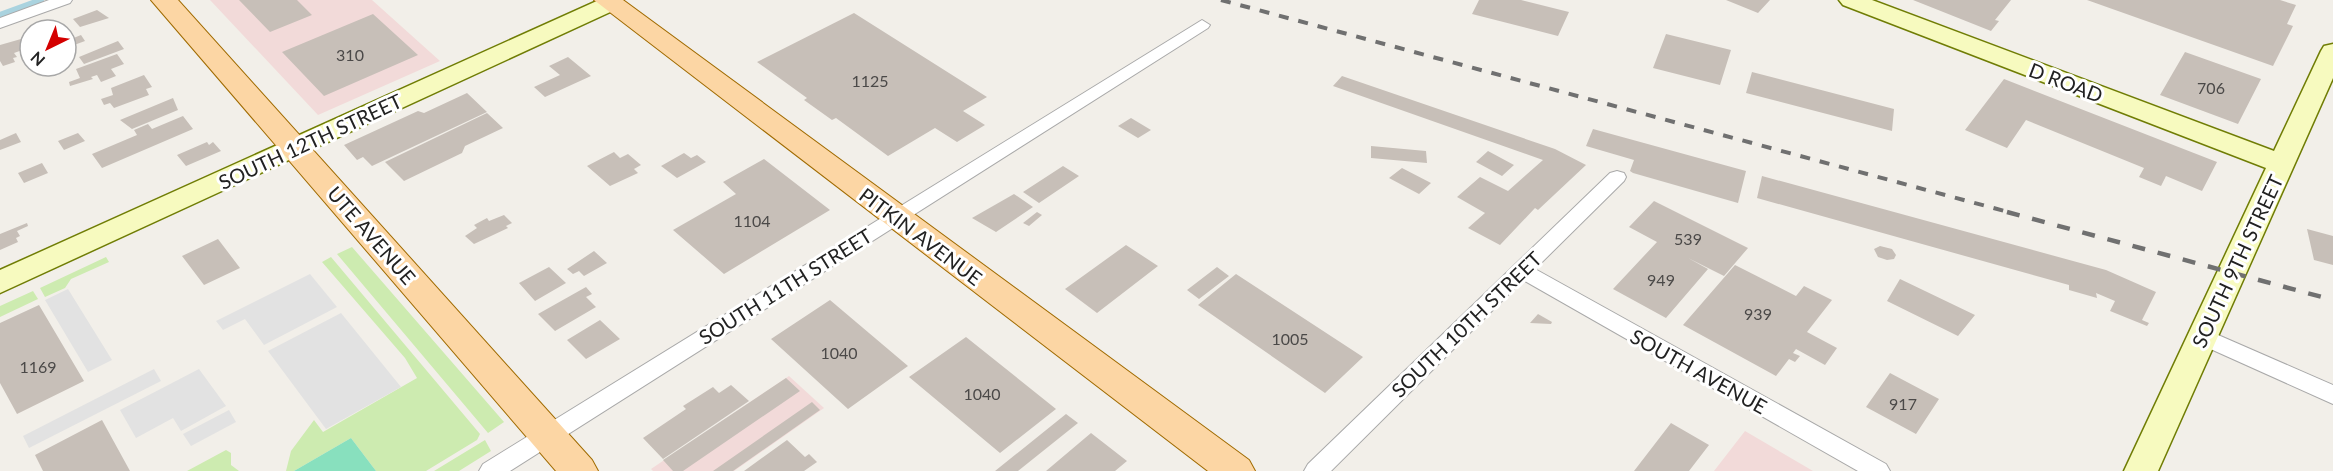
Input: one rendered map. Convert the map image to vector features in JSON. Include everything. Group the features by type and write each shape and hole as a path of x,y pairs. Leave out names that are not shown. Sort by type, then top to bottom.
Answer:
{"main road":[{"name":"UTE AVENUE","path":"164,0 579,471"},
{"name":"PITKIN AVENUE","path":"612,1 895,217 1236,471"}],"street":[{"path":"0,23 64,0"},
{"name":"D ROAD","path":"1851,0 2281,164"},
{"name":"SOUTH 12TH STREET","path":"0,282 612,1"},
{"name":"SOUTH 11TH STREET","path":"491,471 1202,25"},
{"name":"SOUTH 9TH STREET","path":"2141,471 2281,164 2326,83 2333,51"},
{"name":"SOUTH 10TH STREET","path":"1316,471 1617,177"},
{"name":"SOUTH AVENUE","path":"1521,270 1878,471"},
{"path":"2202,336 2333,395"}],"shaded area":[{"path":"210,0 372,0 440,61 318,115"},
{"path":"310,274 337,307 264,345 245,319 223,330 216,321"},
{"path":"68,289 112,360 88,372 45,300"},
{"path":"341,313 401,387 326,429 268,351"},
{"path":"154,369 161,381 29,448 23,436"},
{"path":"199,369 226,406 181,431 173,418 136,438 120,410"},
{"path":"789,376 824,408 734,471 653,471 651,469"},
{"path":"229,410 236,422 191,446 183,434"},
{"path":"1745,431 1813,471 1714,471"}],"green space":[{"path":"352,247 504,422 488,433 337,254"},
{"path":"106,257 109,262 71,279 65,288 45,297 40,288"},
{"path":"331,257 480,434 477,440 426,471 376,471 351,438 294,471 286,471 291,451 314,420 323,432 417,378 405,358 322,262"},
{"path":"33,291 38,299 0,317 0,306"},
{"path":"351,438 376,471 294,471"},
{"path":"485,440 491,451 459,471 434,471"},
{"path":"226,450 231,453 231,465 239,471 187,471"}],"building":[{"path":"239,0 297,0 312,15 270,32"},
{"path":"1479,0 1521,0 1569,12 1558,36 1472,14"},
{"path":"1726,0 1770,0 1758,13"},
{"path":"1913,0 2011,0 1995,20 1999,21 1991,31"},
{"path":"2087,0 2280,0 2296,5 2287,24 2293,26 2273,66"},
{"path":"97,10 109,18 80,27 78,18 76,18"},
{"path":"854,13 987,97 963,111 985,125 957,142 935,128 888,156 836,118 832,120 804,100 807,98 757,62"},
{"path":"373,14 418,55 324,96 282,52"},
{"path":"1666,34 1731,50 1720,85 1653,68"},
{"path":"81,35 85,41 78,44 78,36"},
{"path":"18,40 18,52 14,53 17,57 13,58 15,62 3,66 0,61 0,45"},
{"path":"118,41 124,49 84,64 79,57"},
{"path":"2185,52 2261,79 2238,124 2160,95"},
{"path":"117,54 124,64 111,69 116,76 101,82 97,75 91,77 93,79 70,86 69,82 80,78 78,68"},
{"path":"568,57 591,76 545,97 534,87 560,75 549,66"},
{"path":"1752,72 1894,109 1892,131 1746,93"},
{"path":"144,75 152,87 146,89 149,95 114,108 110,103 104,105 101,99 113,95 111,88"},
{"path":"1342,76 1555,149 1586,165 1538,210 1535,208 1500,245 1468,228 1485,213 1457,197 1480,177 1508,191 1543,160 1333,86"},
{"path":"2004,79 2217,162 2202,191 2166,176 2161,186 2139,177 2144,168 2026,120 2007,148 1965,130"},
{"path":"467,93 487,112 372,166 363,157 357,160 344,145 418,111 424,113"},
{"path":"173,98 178,110 132,129 120,120"},
{"path":"487,113 503,128 465,146 462,153 404,181 385,162"},
{"path":"183,116 193,129 102,168 92,154 137,135 134,130 148,124 152,129"},
{"path":"1131,118 1151,130 1138,138 1118,126"},
{"path":"1593,129 1746,171 1738,203 1633,173 1630,171 1634,160 1586,146"},
{"path":"16,133 21,142 0,150 0,140"},
{"path":"78,133 85,141 64,150 58,141"},
{"path":"207,142 209,145 213,142 221,151 186,166 177,155"},
{"path":"1371,146 1426,151 1427,163 1371,158"},
{"path":"1488,151 1514,165 1502,176 1476,162"},
{"path":"614,152 620,158 628,154 641,165 634,169 638,173 610,186 587,166"},
{"path":"684,153 691,158 697,155 706,162 677,178 661,166"},
{"path":"764,159 830,210 724,274 673,230 736,194 723,182"},
{"path":"42,163 48,173 24,183 18,173"},
{"path":"1063,166 1079,176 1039,203 1023,192"},
{"path":"1402,168 1431,183 1419,194 1389,178"},
{"path":"1762,176 2106,270 2156,292 2142,320 2149,323 2147,326 2110,311 2115,301 2096,293 2097,298 2069,290 2069,285 1757,198"},
{"path":"1014,194 1033,207 996,232 972,218"},
{"path":"1654,201 1748,248 1724,276 1688,258 1708,269 1666,318 1613,289 1657,242 1629,227"},
{"path":"1037,212 1042,215 1029,226 1023,223"},
{"path":"504,215 512,223 506,226 508,228 474,244 465,236 477,228 474,225 487,218 489,221"},
{"path":"27,223 28,226 17,231 20,236 16,238 18,242 0,250 0,234"},
{"path":"2307,229 2333,236 2333,265 2314,260"},
{"path":"218,239 240,268 204,285 182,256"},
{"path":"1126,245 1158,266 1097,313 1065,289"},
{"path":"1880,246 1892,249 1896,255 1894,259 1887,260 1878,257 1874,249"},
{"path":"594,251 607,263 584,276 579,271 573,274 567,269"},
{"path":"1735,265 1796,296 1804,286 1832,300 1807,332 1837,348 1825,365 1796,349 1793,353 1800,356 1795,362 1789,359 1776,376 1683,325"},
{"path":"549,267 566,283 535,301 519,283"},
{"path":"1217,267 1229,276 1199,299 1187,290"},
{"path":"1236,274 1363,357 1325,393 1198,305"},
{"path":"1900,279 1975,315 1958,336 1887,301"},
{"path":"586,287 592,294 586,297 596,307 555,331 538,314"},
{"path":"830,300 908,366 848,409 771,339"},
{"path":"39,305 84,381 17,414 0,383 0,323"},
{"path":"1538,314 1552,322 1551,324 1530,323"},
{"path":"600,320 620,339 586,359 567,340"},
{"path":"966,337 1056,409 1000,453 909,377"},
{"path":"1890,373 1939,399 1916,434 1866,407"},
{"path":"786,378 800,391 683,471 673,471 663,460"},
{"path":"731,385 749,401 663,459 643,438 686,409 683,406 713,387 719,393"},
{"path":"812,402 820,410 733,471 713,471"},
{"path":"1066,414 1078,423 1018,471 995,471"},
{"path":"102,420 130,471 43,471 35,455"},
{"path":"1671,423 1709,445 1689,471 1634,471"},
{"path":"1091,433 1127,461 1115,471 1046,471"},
{"path":"787,440 805,457 809,454 817,462 804,471 744,471"}],"waterway":[{"path":"0,15 41,0"}],"railway":[{"path":"1221,0 2012,213"},
{"path":"2007,212 2333,300"}]}
